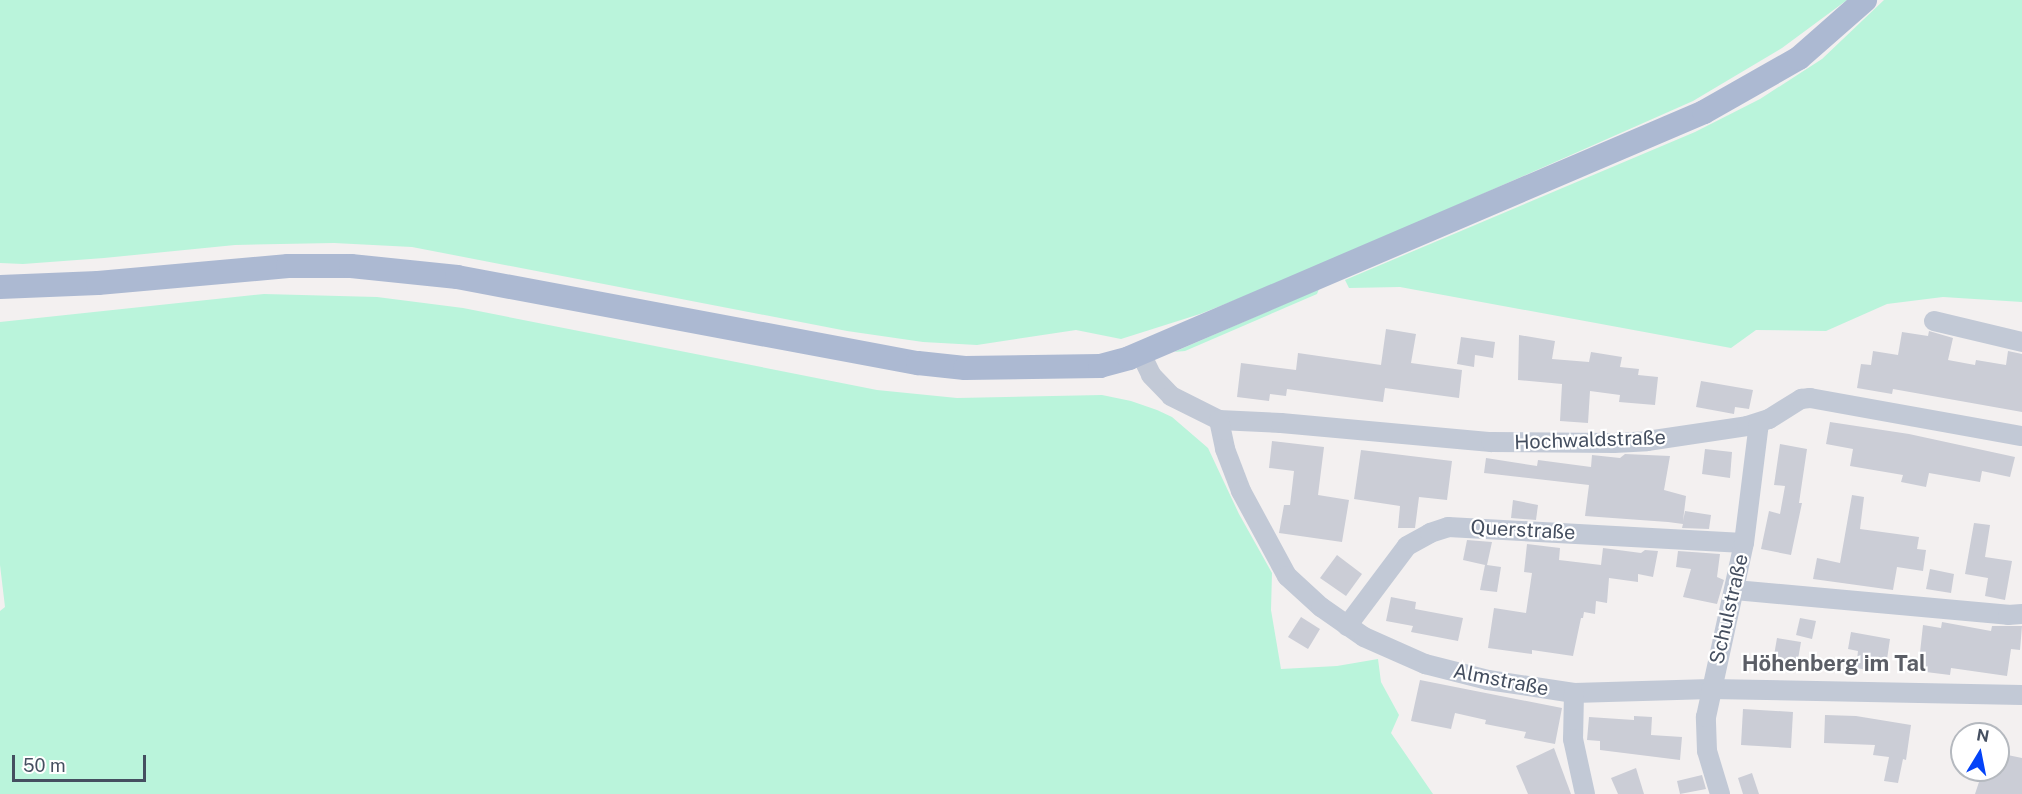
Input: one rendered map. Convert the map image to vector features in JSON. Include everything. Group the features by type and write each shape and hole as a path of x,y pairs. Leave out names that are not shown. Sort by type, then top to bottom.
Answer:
{"main road":[{"path":"0,287 98,283 288,266 351,266 457,277 918,363 965,368 1031,365 1100,366 1118,363 1704,112 1799,58 1865,0"}],"street":[{"path":"1934,321 2022,342"},
{"path":"1140,352 1151,375 1171,396 1219,420"},
{"name":"Hochwaldstraße","path":"1219,420 1281,423 1473,441 1557,444 1647,441 1759,423 1801,399 1810,398 2022,436"},
{"name":"Almstraße","path":"1219,420 1231,468 1276,560 1300,590 1347,626 1392,651 1458,674 1574,693 1711,689 2022,695"},
{"name":"Schulstraße","path":"1720,794 1712,770 1705,734 1711,689 1744,543 1759,423"},
{"name":"Querstraße","path":"1347,626 1407,546 1430,532 1448,527 1744,543"},
{"path":"1735,590 2008,615 2022,614"},
{"path":"1574,693 1573,739 1585,794"}],"green space":[{"path":"0,0 1847,0 1782,48 1693,101 1306,272 1200,314 1121,339 1076,330 977,345 923,342 847,331 412,247 334,243 235,245 104,258 23,264 0,263"},
{"path":"1884,0 2022,0 2022,302 1943,297 1887,304 1826,331 1756,330 1731,348 1400,287 1349,288 1345,280 1695,132 1760,99 1822,59"},
{"path":"1319,289 1317,294 1185,351 1174,352"},
{"path":"264,294 377,297 463,308 877,390 957,398 1102,395 1131,401 1157,410 1172,417 1208,448 1239,514 1272,573 1271,610 1281,669 1337,666 1378,659 1381,682 1399,715 1391,733 1433,794 0,794 0,611 5,607 0,565 0,322"}],"building":[{"path":"1386,329 1416,334 1411,363 1462,370 1459,398 1385,388 1383,402 1287,389 1286,396 1270,394 1269,401 1237,397 1241,363 1296,370 1298,353 1381,365"},
{"path":"1929,331 1953,338 1948,360 1975,365 1976,360 2006,365 2008,351 2022,354 2022,412 1893,389 1892,394 1857,388 1861,364 1871,365 1873,351 1898,355 1902,332 1928,336"},
{"path":"1519,335 1555,341 1552,359 1589,362 1591,352 1622,357 1620,367 1639,369 1638,375 1658,377 1655,405 1619,402 1620,395 1590,391 1588,423 1560,421 1562,384 1518,380"},
{"path":"1461,337 1495,342 1493,358 1475,355 1474,367 1457,364"},
{"path":"1701,381 1753,390 1749,409 1735,407 1734,414 1696,407"},
{"path":"1830,422 1909,434 2015,457 2010,477 1982,471 1980,482 1929,473 1926,487 1901,482 1903,475 1850,466 1853,449 1826,444"},
{"path":"1272,441 1324,447 1318,495 1349,500 1342,542 1279,533 1284,505 1290,505 1294,471 1269,468"},
{"path":"1780,444 1807,449 1799,503 1802,503 1791,555 1761,549 1769,511 1780,514 1785,486 1774,485"},
{"path":"1705,449 1732,452 1730,478 1702,474"},
{"path":"1361,450 1452,461 1447,500 1419,497 1415,528 1398,528 1400,506 1354,499"},
{"path":"1625,454 1670,456 1664,490 1686,496 1683,521 1685,511 1711,515 1709,529 1682,528 1683,524 1668,522 1585,516 1589,485 1484,473 1486,458 1537,466 1538,460 1591,467 1592,455 1620,458"},
{"path":"1852,495 1864,497 1860,529 1919,537 1917,549 1926,550 1923,571 1897,567 1893,590 1813,579 1817,558 1840,563"},
{"path":"1513,500 1538,505 1536,520 1511,518"},
{"path":"1974,523 1990,525 1985,557 2012,561 2005,600 1985,596 1988,578 1965,574"},
{"path":"1467,540 1492,542 1487,565 1501,567 1497,592 1480,590 1485,565 1463,560"},
{"path":"1527,544 1560,548 1559,560 1601,565 1603,548 1641,553 1645,550 1658,551 1653,577 1638,574 1638,582 1609,578 1607,603 1596,601 1595,614 1584,612 1581,618 1573,656 1532,650 1532,654 1488,648 1494,608 1526,613 1532,573 1524,572"},
{"path":"1678,551 1720,554 1717,577 1724,580 1717,604 1683,597 1691,569 1676,567"},
{"path":"1337,555 1362,574 1346,596 1320,578"},
{"path":"1930,569 1954,574 1951,593 1926,589"},
{"path":"1391,597 1416,602 1415,609 1463,618 1458,641 1411,632 1413,626 1386,621"},
{"path":"1301,617 1320,629 1308,649 1288,637"},
{"path":"1800,618 1816,621 1812,639 1796,635"},
{"path":"1942,622 1991,631 1992,626 2022,626 2020,650 2011,649 2007,676 1951,668 1950,675 1918,671 1923,625 1941,628"},
{"path":"1851,632 1890,639 1885,673 1856,668 1858,651 1848,649"},
{"path":"1777,638 1801,642 1796,671 1772,667"},
{"path":"1420,680 1562,708 1555,744 1524,738 1526,732 1485,724 1486,720 1455,713 1451,729 1411,721"},
{"path":"1743,709 1793,712 1791,748 1741,745"},
{"path":"1825,715 1856,716 1911,725 1906,760 1903,759 1898,783 1884,781 1889,757 1873,755 1875,745 1824,743"},
{"path":"1634,716 1652,717 1651,735 1682,737 1680,760 1600,750 1600,741 1587,740 1589,717 1634,720"},
{"path":"1554,748 1571,794 1528,794 1516,766"},
{"path":"2010,756 2022,758 2022,794 1975,794 1979,782 2010,782"},
{"path":"1636,768 1644,794 1618,794 1611,778"},
{"path":"1752,773 1759,794 1743,794 1738,778"},
{"path":"1702,775 1706,789 1680,794 1677,781"}],"district":[{"name":"Höhenberg im Tal","path":"1834,664"}]}
